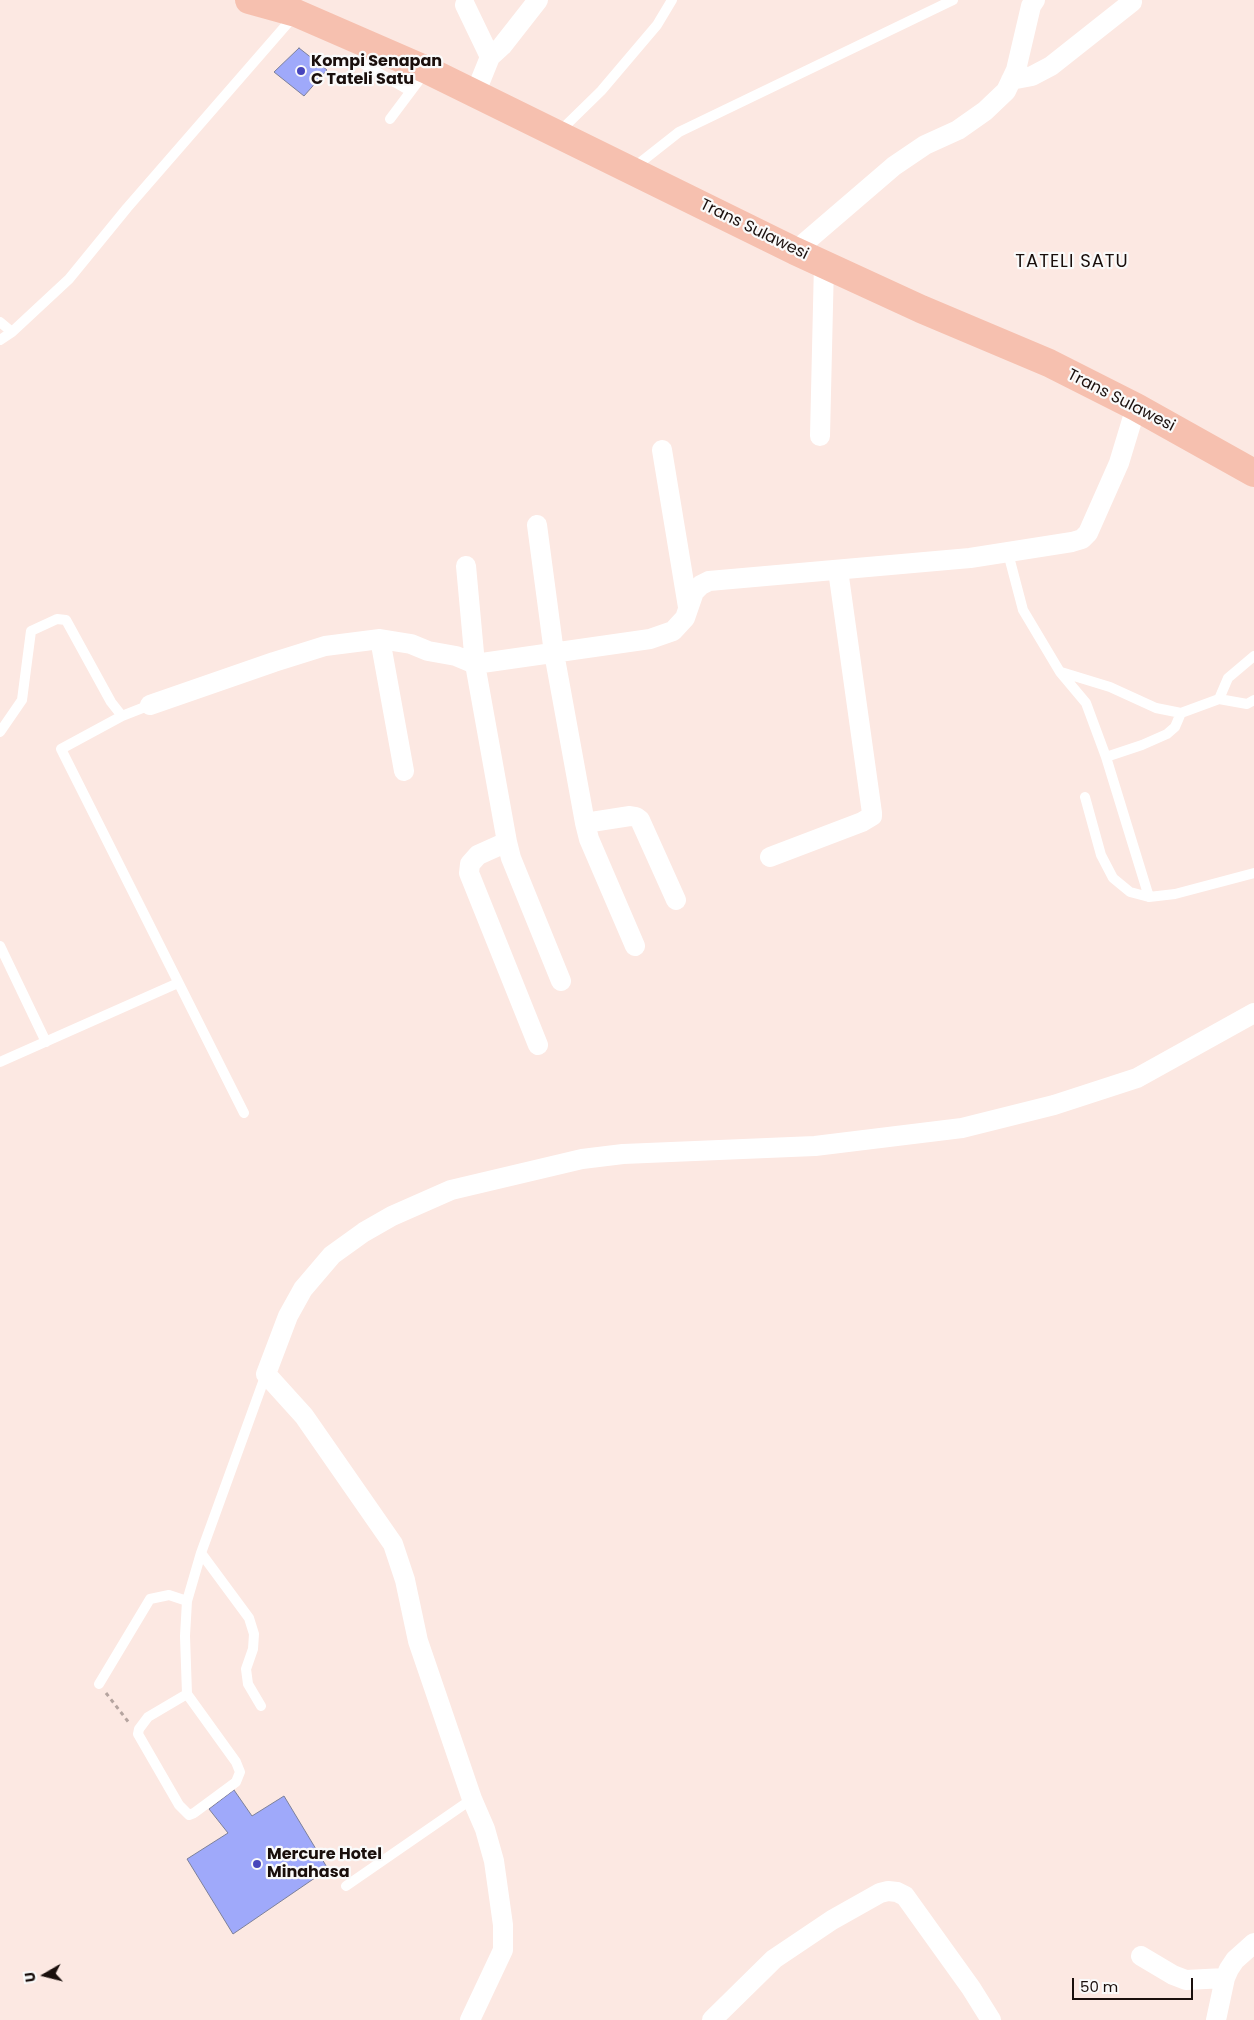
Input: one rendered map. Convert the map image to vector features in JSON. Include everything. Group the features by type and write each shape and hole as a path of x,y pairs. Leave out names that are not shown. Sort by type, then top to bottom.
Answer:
{"highway":[{"name":"Trans Sulawesi","path":"248,0 296,14 419,80 475,94 795,251 921,309 1048,363 1136,407 1254,473"}],"street":[{"path":"475,94 490,57 502,46 538,0"},
{"path":"795,251 894,166 925,145 958,130 985,111 1006,91 1016,70 1031,6 1035,0"},
{"path":"1011,80 1032,76 1051,66 1132,2"},
{"path":"465,5 484,40 490,57"},
{"path":"820,436 824,263"},
{"path":"150,706 325,646 380,639 411,644 428,651 456,656 475,664 650,638 673,632 685,618 694,592 701,585 709,581 970,558 1072,542 1088,533 1119,463 1136,407"},
{"path":"662,450 688,607"},
{"path":"537,525 554,653 585,823 589,839 635,946"},
{"path":"466,566 475,664 506,842 561,981"},
{"path":"770,857 862,822 872,816 838,570"},
{"path":"380,639 404,771"},
{"path":"585,823 630,816 640,820 676,900"},
{"path":"506,842 478,855 470,864 469,873 538,1045"},
{"path":"470,2020 501,1958 503,1924 494,1861 485,1829 472,1799 418,1641 405,1580 393,1544 304,1416 266,1374 288,1316 303,1289 332,1255 364,1232 392,1216 451,1190 582,1159 622,1154 815,1146 962,1128 1054,1106 1137,1078 1254,1013"},
{"path":"712,2020 774,1959 832,1920 880,1893 888,1891 897,1892 905,1896 971,1988 991,2020"},
{"path":"1216,2020 1225,1978 1235,1960 1254,1944"},
{"path":"1141,1956 1173,1975 1186,1980 1225,1978"}],"lane":[{"path":"557,134 601,91 657,25 672,0"},
{"path":"631,170 679,132 953,0"},
{"path":"0,340 12,332 69,279 127,208 296,14"},
{"path":"364,65 419,80 390,119"},
{"path":"0,322 12,332"},
{"path":"1008,552 1023,610 1060,672 1086,703 1106,757 1149,897"},
{"path":"0,732 22,700 32,630 57,618 66,620 111,702 122,716"},
{"path":"1219,700 1228,678 1254,656"},
{"path":"1060,672 1110,687 1156,708 1181,713 1219,700 1246,704 1254,700"},
{"path":"150,706 122,716 61,749 244,1113"},
{"path":"1106,757 1142,745 1166,734 1175,727 1181,713"},
{"path":"1085,797 1101,855 1113,878 1130,892 1149,897 1175,894 1254,873"},
{"path":"0,946 46,1042"},
{"path":"0,1062 178,983"},
{"path":"187,1694 148,1717 139,1729 138,1734 179,1805 187,1814 194,1813 236,1782 240,1772 238,1764 187,1694 185,1636 187,1601 201,1553 266,1374"},
{"path":"201,1553 249,1618 254,1634 253,1649 246,1669 248,1684 261,1706"},
{"path":"99,1684 150,1599 169,1596 187,1601"},
{"path":"346,1886 472,1799"}],"path":[{"path":"99,1684 138,1734"}],"building":[{"name":"Kompi Senapan C Tateli Satu","path":"299,48 327,70 304,96 274,72"},
{"name":"Mercure Hotel Minahasa","path":"234,1790 252,1816 284,1796 328,1869 233,1934 187,1859 228,1833 209,1809"}],"place":[{"name":"Kompi Senapan C Tateli Satu","path":"301,71"},
{"name":"Mercure Hotel Minahasa","path":"257,1864"}],"district":[{"name":"TATELI SATU","path":"1072,262"}]}
